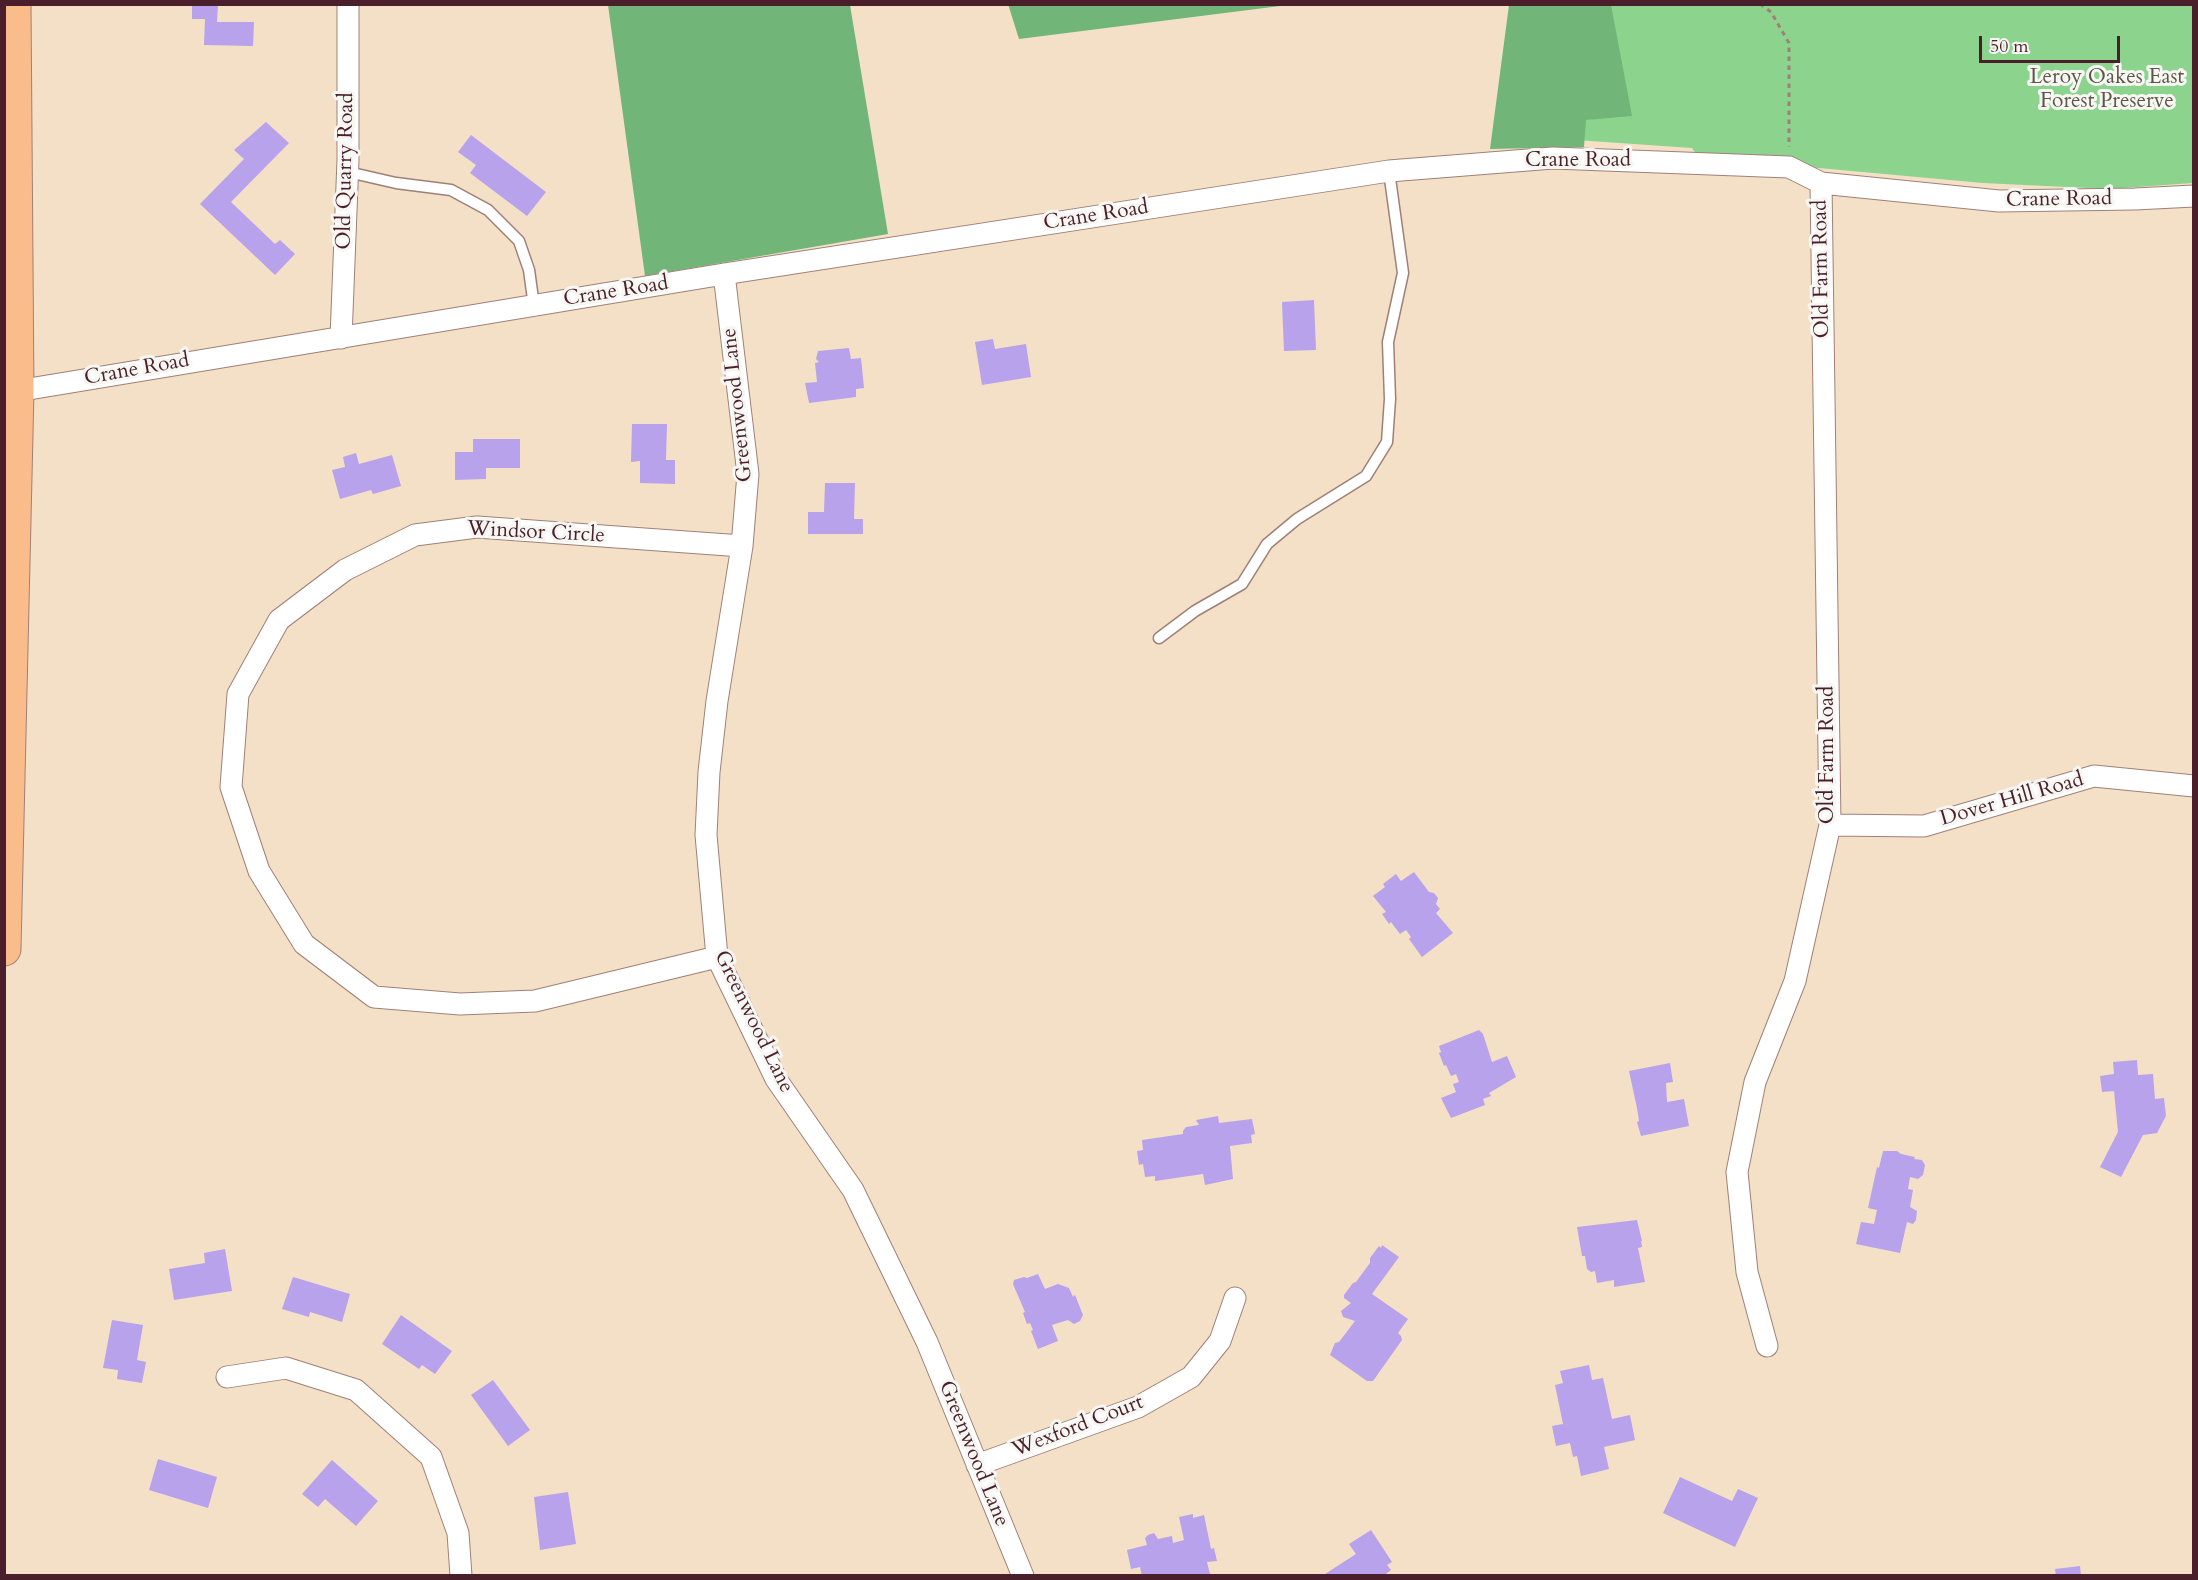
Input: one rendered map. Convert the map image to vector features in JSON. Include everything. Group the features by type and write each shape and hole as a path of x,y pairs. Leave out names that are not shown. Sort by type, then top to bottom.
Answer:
{"main road":[{"path":"4,949 14,4"}],"street":[{"name":"Old Quarry Road","path":"341,338 348,172 348,4"},
{"name":"Crane Road","path":"11,388 341,338 724,274 1389,171 1553,158 1789,167 1821,183 2000,201 2193,196"},
{"name":"Old Farm Road","path":"1767,1346 1747,1272 1737,1172 1755,1082 1795,981 1830,825 1821,183"},
{"name":"Greenwood Lane","path":"724,274 748,474 742,546 717,701 709,772 706,835 717,957 776,1079 853,1190 927,1342 1023,1575"},
{"name":"Windsor Circle","path":"717,957 535,1001 460,1004 374,997 304,944 259,871 231,787 238,694 279,620 345,570 415,535 477,527 742,546"},
{"name":"Dover Hill Road","path":"1830,825 1924,826 2094,776 2193,786"},
{"name":"Wexford Court","path":"977,1465 1138,1407 1191,1377 1220,1341 1235,1298"},
{"path":"227,1377 286,1368 356,1390 431,1457 458,1533 461,1575"}],"lane":[{"path":"1159,638 1196,611 1242,584 1267,544 1297,519 1366,476 1387,442 1390,399 1388,342 1403,273 1389,171"},
{"path":"348,172 396,183 451,189 488,210 519,241 529,270 534,306"}],"path":[{"path":"1760,4 1771,12 1789,43 1789,167"}],"green space":[{"path":"1008,4 1288,4 1288,5 1019,39"},
{"path":"608,5 850,5 888,234 645,276"},
{"path":"1509,5 1611,5 1632,116 1586,120 1584,147 1490,149"},
{"name":"Leroy Oakes East Forest Preserve","path":"1567,5 2193,5 2193,183 2109,189 1983,183 1698,157 1692,148 1576,140"}],"building":[{"path":"192,4 218,4 217,22 254,22 253,46 204,45 205,19 192,19"},
{"path":"266,122 289,143 231,202 275,244 280,240 295,254 275,275 200,204 244,159 234,150"},
{"path":"471,135 546,192 527,216 470,173 476,165 458,152"},
{"path":"1314,300 1316,350 1284,351 1282,302"},
{"path":"993,339 995,349 1026,344 1031,377 982,385 975,342"},
{"path":"849,348 851,359 861,358 864,388 856,389 856,397 809,403 805,383 817,382 815,363 819,362 816,359 818,351"},
{"path":"632,424 667,424 666,460 675,460 675,484 640,483 640,461 631,462"},
{"path":"473,439 520,439 520,468 486,468 486,479 455,480 455,452 473,452"},
{"path":"356,453 359,464 392,455 401,486 373,494 371,490 340,499 332,470 345,467 343,457"},
{"path":"825,483 855,483 854,519 863,519 863,534 808,534 808,512 824,512"},
{"path":"1414,872 1429,892 1434,893 1438,898 1436,904 1440,909 1436,913 1453,933 1422,957 1409,939 1411,937 1406,930 1400,934 1391,922 1389,924 1382,914 1386,912 1373,896 1396,874 1401,881"},
{"path":"1479,1030 1483,1034 1492,1062 1507,1056 1516,1077 1489,1093 1491,1096 1483,1099 1485,1105 1451,1118 1441,1098 1456,1092 1453,1084 1459,1082 1456,1074 1451,1076 1446,1065 1444,1066 1439,1046"},
{"path":"2137,1060 2138,1075 2153,1074 2155,1099 2164,1098 2166,1116 2157,1133 2143,1135 2121,1177 2100,1167 2118,1132 2114,1091 2102,1092 2100,1076 2114,1074 2113,1062"},
{"path":"1670,1063 1673,1082 1666,1083 1667,1102 1684,1099 1689,1126 1641,1136 1629,1071"},
{"path":"1218,1116 1219,1123 1252,1119 1255,1134 1251,1135 1252,1143 1230,1146 1233,1179 1205,1185 1203,1174 1155,1181 1155,1176 1145,1177 1143,1164 1139,1165 1137,1151 1143,1150 1142,1140 1183,1134 1186,1127 1199,1125 1196,1120"},
{"path":"1883,1151 1897,1151 1915,1157 1914,1159 1922,1160 1925,1165 1923,1175 1918,1179 1910,1177 1908,1189 1913,1190 1910,1207 1917,1211 1916,1220 1913,1224 1907,1222 1900,1253 1856,1244 1861,1222 1874,1224 1877,1210 1868,1208"},
{"path":"1637,1220 1642,1241 1642,1247 1638,1248 1645,1282 1614,1287 1614,1280 1597,1283 1595,1271 1591,1272 1587,1269 1585,1256 1582,1256 1577,1227"},
{"path":"1382,1245 1399,1257 1372,1294 1408,1319 1398,1333 1402,1340 1373,1381 1367,1381 1330,1355 1335,1343 1339,1342 1355,1321 1343,1317 1341,1311 1351,1303 1344,1298 1344,1295"},
{"path":"225,1249 232,1291 174,1300 169,1269 205,1263 204,1253"},
{"path":"1038,1274 1045,1289 1058,1284 1069,1288 1073,1297 1075,1295 1083,1315 1080,1321 1074,1324 1068,1320 1052,1325 1058,1341 1038,1349 1031,1331 1033,1330 1030,1323 1027,1324 1023,1313 1025,1312 1013,1284 1014,1280"},
{"path":"293,1277 350,1294 342,1322 310,1312 309,1317 282,1309"},
{"path":"401,1315 452,1351 435,1374 422,1365 419,1369 382,1344"},
{"path":"112,1320 143,1325 137,1360 146,1362 142,1383 117,1379 118,1370 103,1368"},
{"path":"1589,1365 1592,1380 1603,1378 1612,1419 1630,1415 1635,1440 1604,1447 1609,1469 1581,1476 1577,1456 1573,1457 1570,1443 1556,1446 1552,1426 1563,1424 1555,1385 1563,1383 1560,1371"},
{"path":"493,1380 530,1430 508,1446 471,1395"},
{"path":"158,1459 217,1477 208,1508 149,1490"},
{"path":"332,1460 378,1501 356,1526 325,1499 318,1507 302,1494"},
{"path":"1680,1477 1732,1501 1738,1489 1758,1498 1735,1547 1663,1513"},
{"path":"568,1492 576,1544 540,1550 534,1497"},
{"path":"1193,1514 1193,1518 1204,1515 1211,1549 1214,1548 1217,1561 1207,1562 1210,1574 1142,1576 1140,1567 1131,1569 1127,1550 1147,1545 1145,1538 1154,1533 1158,1539 1172,1536 1173,1543 1184,1540 1179,1517"},
{"path":"1371,1530 1392,1562 1387,1565 1391,1570 1383,1576 1322,1576 1356,1554 1349,1544"},
{"path":"2080,1566 2081,1576 2056,1576 2055,1569"}]}
